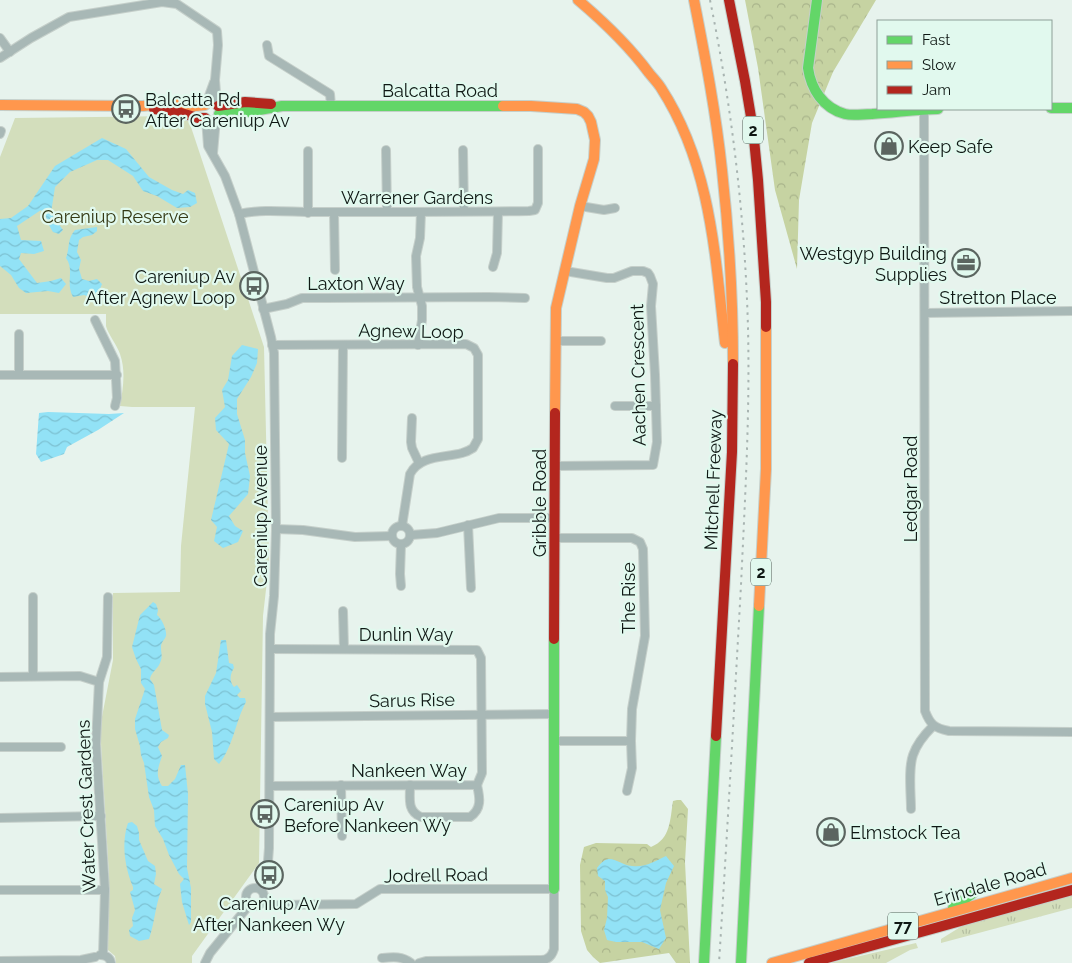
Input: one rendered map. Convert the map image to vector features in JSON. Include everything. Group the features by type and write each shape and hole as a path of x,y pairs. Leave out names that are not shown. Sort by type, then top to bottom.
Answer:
{"main road":[{"path":"578,0 631,50 660,88 680,124 694,158 704,189 711,227 732,398"},
{"name":"Mitchell Freeway","path":"694,0 716,127 728,235 733,312 732,452 704,963"},
{"name":"2","path":"729,0 753,129 766,302 766,459 741,963"},
{"path":"738,0 745,81"},
{"path":"817,0 808,76 812,87 822,100 833,109 844,114 918,110"},
{"path":"0,104 143,106 177,103 193,107 205,104"},
{"path":"205,104 202,111 203,114 214,113"},
{"name":"Balcatta Road","path":"143,106 178,112 198,118 232,109 248,112 282,106 531,106 577,109 584,112 591,122"},
{"path":"1052,108 1072,108"},
{"name":"Gribble Road","path":"554,889 556,308 580,206 594,159 595,140 591,122"},
{"name":"Erindale Road","path":"772,963 1072,878"},
{"name":"Erindale Road","path":"811,963 1072,890"},
{"path":"941,915 960,904 973,893"}],"street":[{"path":"0,58 69,17 162,2 177,4 217,31 218,44 215,80 205,104"},
{"path":"0,38 10,52"},
{"path":"267,45 269,56 330,94 330,106"},
{"name":"Careniup Avenue","path":"215,80 213,153 225,176 239,214 272,346 274,361 276,529 274,596 270,634 269,854 259,888"},
{"name":"Ledgar Road","path":"924,110 925,711 933,726"},
{"name":"Warrener Gardens","path":"239,214 262,211 498,212 535,210 538,203 538,149"},
{"path":"386,150 387,212"},
{"path":"463,150 464,211"},
{"path":"308,151 308,212"},
{"path":"580,206 604,210 614,208"},
{"path":"334,212 335,270"},
{"path":"418,345 422,306 417,287 416,256 420,238 421,212"},
{"path":"493,268 497,253 498,212"},
{"name":"Aachen Crescent","path":"555,466 653,466 657,442 651,306 654,284 650,276 643,271 632,271 614,278 608,278 565,271"},
{"name":"Laxton Way","path":"263,309 287,304 302,298 525,298"},
{"name":"Stretton Place","path":"925,313 1072,311"},
{"path":"95,320 115,361 117,375 115,406"},
{"path":"19,334 20,375"},
{"path":"555,341 601,341"},
{"name":"Agnew Loop","path":"272,346 466,344 474,348 478,355 478,439 473,448 463,453 442,456 419,463"},
{"path":"342,458 343,346"},
{"path":"0,375 117,375"},
{"path":"615,406 656,406"},
{"path":"402,526 410,474 419,463 411,442 412,418"},
{"path":"410,535 437,533 499,518 555,518"},
{"path":"468,525 471,588"},
{"path":"398,526 402,526 408,529 410,538 407,543 401,545 394,542 392,536 393,530 398,526"},
{"path":"276,529 303,530 356,538 392,536"},
{"name":"The Rise","path":"555,538 629,538 636,539 642,544 645,636 632,709 630,740"},
{"path":"401,545 401,586"},
{"path":"33,597 33,676"},
{"name":"Water Crest Gardens","path":"97,958 105,890 96,744 100,682 107,657 108,597"},
{"path":"343,611 344,649"},
{"name":"Dunlin Way","path":"270,649 477,650 481,658 482,714"},
{"path":"0,677 80,676 100,682"},
{"name":"Nankeen Way","path":"270,786 477,786 482,773 482,714"},
{"name":"Sarus Rise","path":"270,716 554,714"},
{"path":"911,809 912,756 921,740 933,726 949,731 1072,732"},
{"path":"554,741 630,740 632,768 627,791"},
{"path":"0,747 60,747"},
{"path":"341,785 342,836"},
{"path":"410,785 410,808 414,814 421,818 470,817 476,813 479,807 477,786"},
{"path":"0,818 101,816"},
{"path":"252,888 259,888 264,894 264,900 260,905 253,906 246,899 247,892 252,888"},
{"name":"Jodrell Road","path":"264,900 276,905 356,904 380,889 554,889"},
{"path":"419,963 426,961 541,960 550,957 554,949 554,889"},
{"path":"0,890 105,890"},
{"path":"205,963 210,953 250,904"},
{"path":"382,958 399,957 411,963"},
{"path":"0,961 24,962 109,958 111,963"}],"green space":[{"path":"745,0 876,0 833,72 812,123 799,200 797,269 775,190 758,68"},
{"name":"Careniup Reserve","path":"176,116 189,121 264,347 269,563 263,616 259,863 192,956 192,963 116,963 115,956 108,950 109,875 100,727 113,660 113,593 180,592 181,546 195,407 120,406 123,387 122,360 106,326 106,314 0,314 0,157 15,118"},
{"path":"681,800 688,809 685,862 690,963 676,963 669,953 600,963 587,950 581,931 580,865 584,847 596,843 647,844 651,847 658,843 666,834 673,801"},
{"path":"1072,894 1072,908 941,943 941,939 962,926"},
{"path":"916,943 918,948 910,950 886,963 830,963"}],"water":[{"path":"102,138 126,149 149,177 183,194 188,190 195,193 197,203 190,207 177,208 157,196 143,191 133,176 108,160 97,160 70,172 55,187 51,213 63,230 59,234 53,232 41,210 17,226 21,240 41,241 44,251 34,254 21,253 19,259 37,283 61,278 66,284 59,293 48,291 26,293 19,288 11,275 0,266 0,219 11,218 28,206 55,166"},
{"path":"97,227 97,231 92,235 79,240 77,252 81,260 79,269 82,279 89,281 97,279 102,284 97,296 92,298 84,295 73,297 70,286 70,267 66,258 71,237 75,230"},
{"path":"242,345 258,349 257,363 251,377 237,399 237,414 245,440 245,453 250,476 248,494 229,516 235,526 243,531 238,542 223,548 214,541 217,527 211,520 229,444 216,430 215,418 225,407 222,390 228,380 232,356"},
{"path":"39,413 124,413 67,447 64,454 41,462 36,454"},
{"path":"153,602 156,604 157,615 164,625 166,636 161,645 161,661 150,679 154,685 162,730 169,735 158,747 162,756 158,775 162,786 168,786 175,779 181,765 185,765 188,794 187,868 191,888 191,922 189,925 182,902 180,884 184,879 179,874 155,826 154,810 149,797 144,763 135,729 135,719 145,689 141,683 141,669 132,647 140,615"},
{"path":"221,640 226,640 229,663 233,664 234,668 231,682 234,687 237,685 241,691 237,695 240,698 245,698 246,702 228,749 219,764 214,759 212,732 205,704 205,696 216,673"},
{"path":"132,822 137,826 139,840 148,861 155,866 154,884 162,889 149,939 139,941 130,936 129,930 133,926 132,918 135,910 130,892 133,890 133,887 126,864 124,847 128,823"},
{"path":"666,856 674,866 666,883 660,910 666,938 659,949 642,942 607,940 604,930 607,918 608,897 605,890 605,881 598,876 597,868 610,859 626,865 641,866"}],"railway":[{"path":"710,0 725,81 736,163 744,246 748,328 747,456 719,963"}],"traffic: fast":[{"path":"817,0 808,68 812,83 819,97 837,111 851,115 922,110"},
{"path":"219,114 232,109 248,112 282,106 503,106"},
{"path":"1052,108 1072,108"},
{"path":"741,963 759,606"},
{"path":"554,639 554,889"},
{"path":"704,963 716,736"},
{"path":"953,908 973,893"}],"traffic: slow":[{"path":"578,0 633,53 660,86 678,117 701,179 708,211 714,244 725,343"},
{"path":"694,0 720,149 730,267 733,364"},
{"path":"0,105 143,106 168,103 177,103 187,107 205,105"},
{"path":"503,106 577,109 588,116 595,140 594,159 580,206 556,308 555,413"},
{"path":"759,606 766,469 766,327"},
{"path":"772,963 1072,878"}],"traffic: jam":[{"path":"729,0 753,129 758,180 766,327"},
{"path":"218,106 245,102 271,104"},
{"path":"154,109 205,118"},
{"path":"716,736 732,452 733,364"},
{"path":"554,639 555,413"},
{"path":"809,963 1072,890"}],"place":[{"name":"Balcatta Rd After Careniup Av","path":"126,109"},
{"name":"Keep Safe","path":"889,146"},
{"name":"Westgyp Building Supplies","path":"966,263"},
{"name":"Careniup Av After Agnew Loop","path":"254,286"},
{"name":"Careniup Av Before Nankeen Wy","path":"265,814"},
{"name":"Elmstock Tea","path":"831,832"},
{"name":"Careniup Av After Nankeen Wy","path":"269,875"}]}
